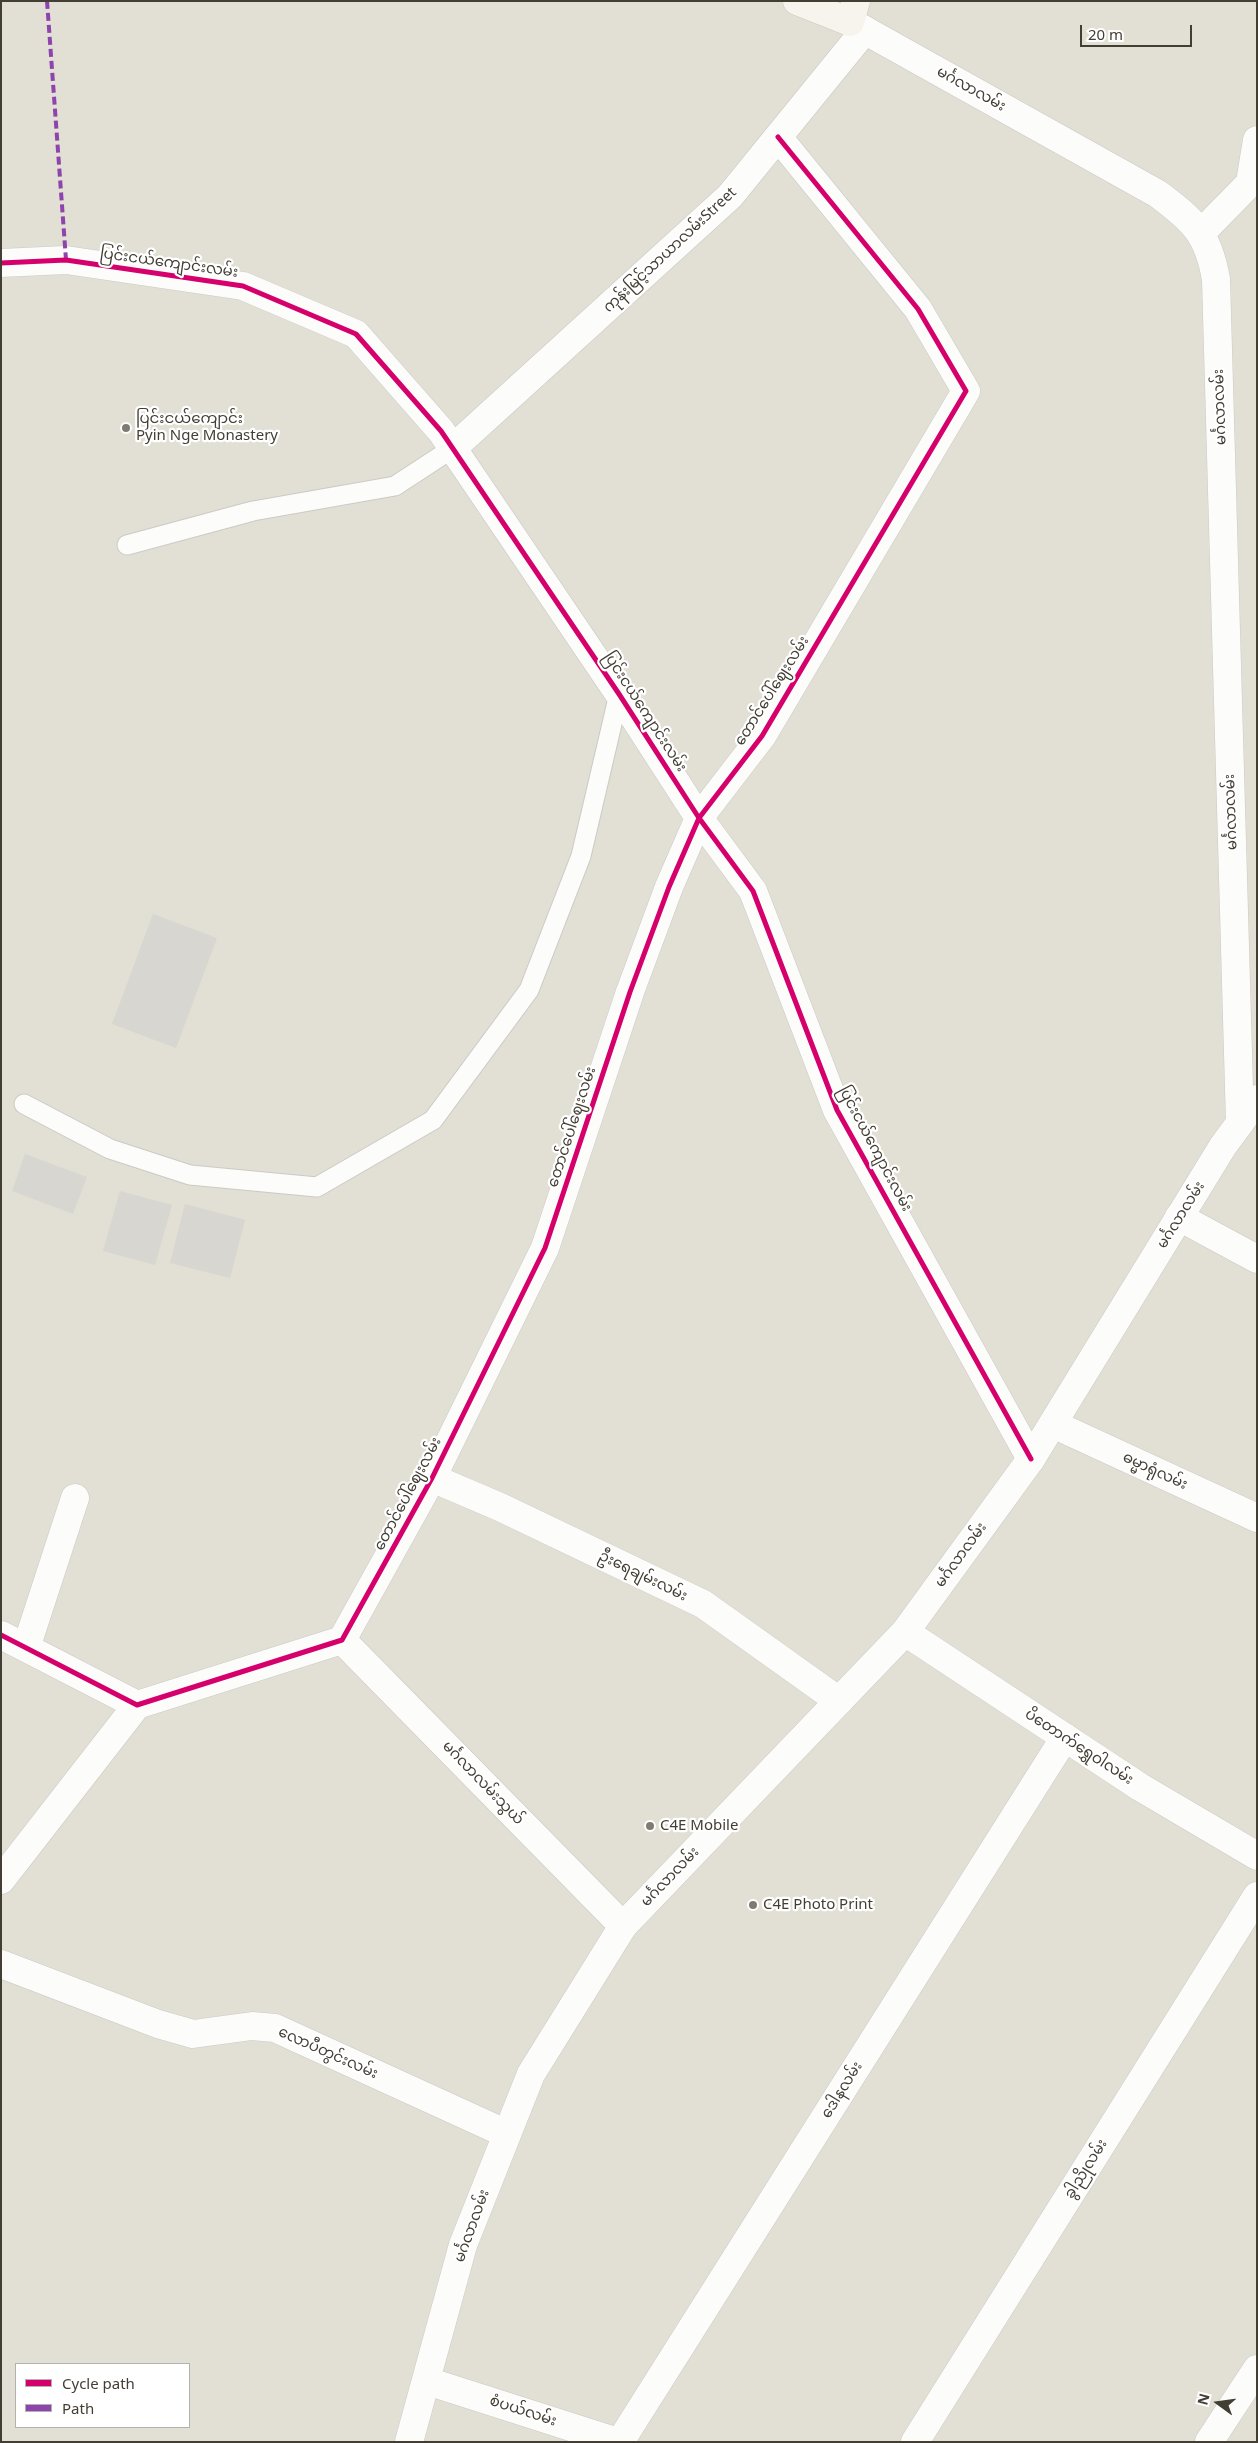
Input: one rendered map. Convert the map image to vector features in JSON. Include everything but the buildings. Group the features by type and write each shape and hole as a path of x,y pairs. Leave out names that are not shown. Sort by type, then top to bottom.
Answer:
{"main road":[{"name":"မင်္ဂလာလမ်း","path":"797,1 857,18"}],"street":[{"name":"ကုန်းမြင့်သာယာလမ်းStreet","path":"452,448 730,196 778,137 857,18"},
{"name":"မင်္ဂလာလမ်း","path":"409,2442 463,2245 531,2074 623,1926 905,1632 1031,1459 1179,1217 1240,1123 1216,279 1212,255 1201,233 1185,214 1158,194 857,18"},
{"name":"တောင်ပေါ်ဈေးလမ်း","path":"342,1640 432,1478 545,1248 630,992 669,887 699,818 762,736 966,391 918,308 778,137"},
{"path":"1201,233 1250,183 1257,140"},
{"name":"ပြင်းငယ်ကျောင်းလမ်း","path":"1,263 66,260 243,286 356,334 441,431 619,694 699,818 753,891 837,1110 1031,1459"},
{"path":"1240,1123 1257,1099"},
{"path":"1179,1217 1257,1259"},
{"name":"ဓမ္မာရုံလမ်း","path":"1052,1424 1257,1518"},
{"name":"ဦးရေချမ်းလမ်း","path":"432,1478 500,1507 703,1604 839,1701"},
{"path":"26,1648 75,1498"},
{"name":"ပိတောက်ရွှေဝါလမ်း","path":"905,1632 1140,1787 1257,1856"},
{"path":"1,1635 137,1705"},
{"path":"1,1880 137,1705 342,1640"},
{"name":"မင်္ဂလာလမ်းသွယ်","path":"342,1640 623,1926"},
{"name":"ဒေါနလမ်း","path":"619,2442 1064,1738"},
{"name":"ခွါညိုလမ်း","path":"915,2442 1257,1896"},
{"name":"လောပီတွင်းလမ်း","path":"1,1964 158,2024 193,2034 233,2027 275,2028 507,2134"},
{"path":"1209,2442 1257,2369"},
{"name":"စံပယ်လမ်း","path":"427,2381 619,2442"}],"lane":[{"path":"126,545 253,511 394,486 452,448"},
{"path":"24,1104 110,1149 190,1175 318,1187 433,1120 529,990 581,856 619,694"}],"shaded area":[{"path":"1,1 1257,1 1257,2442 1,2442"}],"marked path":[{"path":"47,1 66,260"}],"cycle path":[{"path":"1,1635 137,1705 342,1640 432,1478 545,1248 630,992 669,887 699,818 762,736 966,391 918,309 778,137"},
{"path":"1,263 66,260 243,286 356,334 441,431 619,694 699,818 753,891 837,1110 1031,1459"}],"place":[{"name":"ပြင်းငယ်ကျောင်း Pyin Nge Monastery","path":"126,428"},
{"name":"C4E Mobile","path":"650,1826"},
{"name":"C4E Photo Print","path":"753,1905"}]}
